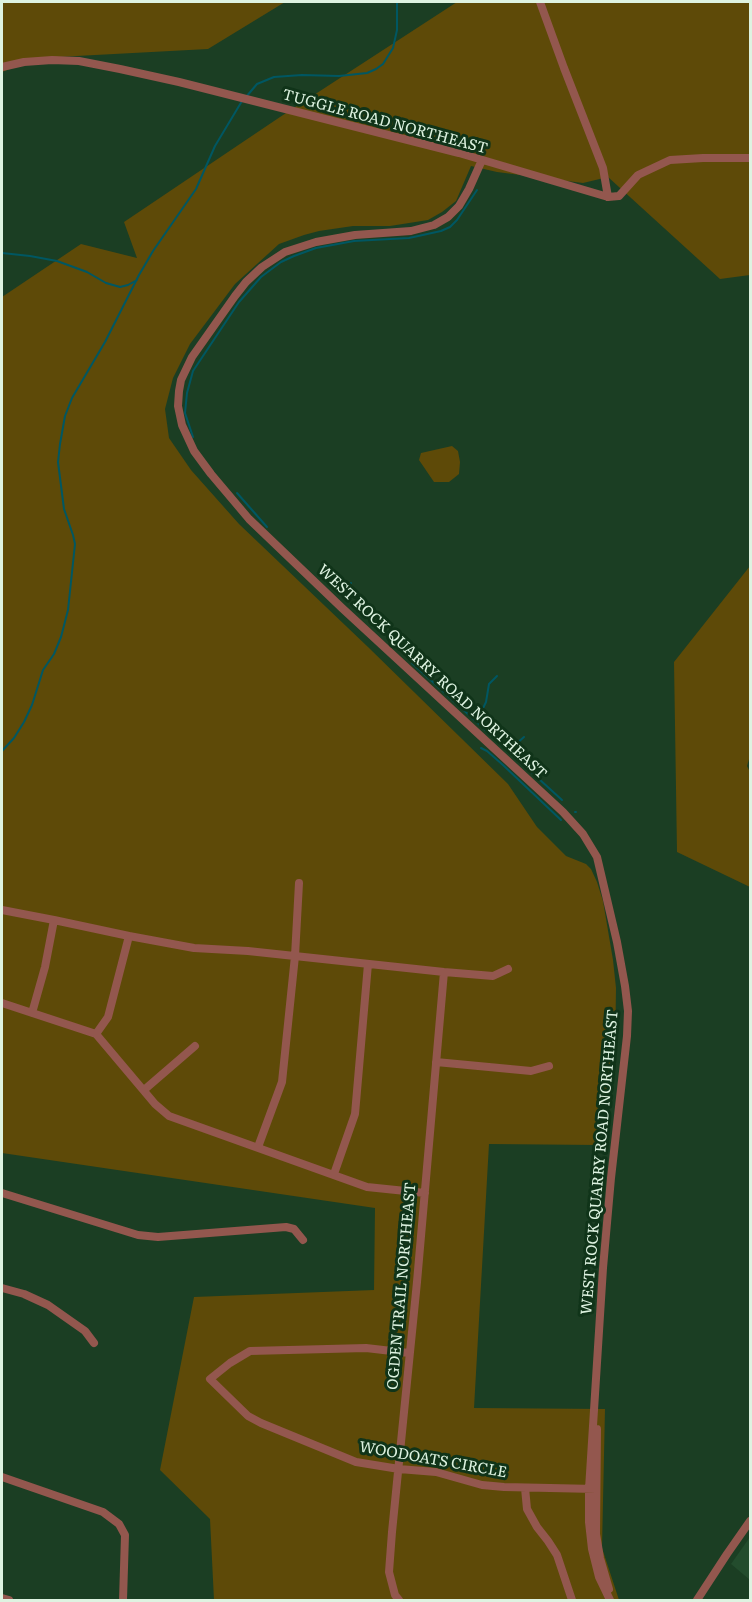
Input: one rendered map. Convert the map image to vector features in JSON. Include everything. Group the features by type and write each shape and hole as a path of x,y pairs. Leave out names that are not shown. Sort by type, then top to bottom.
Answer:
{"street":[{"path":"540,2 603,168 608,197 619,196 638,175 670,160 750,158"},
{"name":"TUGGLE ROAD NORTHEAST","path":"2,67 24,62 52,60 120,69 482,160 608,197"},
{"name":"WEST ROCK QUARRY ROAD NORTHEAST","path":"482,160 463,201 448,217 434,225 411,231 355,235 316,242 285,252 262,267 235,296 192,357 181,380 178,406 182,424 194,451 249,519 563,812 584,834 595,854 617,942 626,992 628,1023 605,1249 592,1436 593,1489 589,1522 592,1549 602,1585 611,1600"},
{"path":"258,1147 282,1082 295,956 299,884"},
{"path":"2,910 194,948 248,951 494,976 508,969"},
{"path":"33,1013 54,920"},
{"path":"96,1034 108,1017 129,936"},
{"path":"334,1174 355,1114 368,964"},
{"name":"OGDEN TRAIL NORTHEAST","path":"399,1600 395,1595 389,1572 444,972"},
{"path":"2,1003 96,1034 155,1104 169,1116 367,1187 424,1193"},
{"path":"144,1090 195,1046"},
{"path":"436,1062 531,1071 549,1066"},
{"path":"2,1193 138,1235 158,1237 286,1227 294,1229 303,1240"},
{"path":"2,1288 24,1294 48,1305 86,1331 94,1343"},
{"name":"WOODOATS CIRCLE","path":"409,1353 366,1348 250,1351 210,1379 248,1416 356,1462 436,1472 482,1485 593,1489"},
{"path":"2,1477 103,1512 119,1524 125,1535 123,1600"},
{"path":"525,1488 527,1509 557,1555 572,1600"},
{"path":"697,1600 750,1521"},
{"path":"2,1598 9,1600"}],"shaded area":[{"path":"2,2 285,2 208,49 39,58 2,72"},
{"path":"457,2 750,2 750,275 720,279 608,177 583,183 497,172 471,166 456,201 428,220 390,226 353,226 319,231 279,244 235,284 190,344 173,378 165,409 169,438 191,470 239,524 508,784 537,827 566,856 586,864 597,882 603,901 616,988 615,1058 598,1145 489,1144 474,1408 605,1409 602,1548 619,1600 214,1600 210,1519 160,1470 194,1297 374,1290 375,1208 2,1153 2,297 81,244 137,258 124,222"},
{"path":"452,446 458,451 459,474 449,482 434,482 419,460 421,453"},
{"path":"750,566 750,756 747,766 750,772 750,887 677,852 674,662"},
{"path":"750,1537 750,1580 731,1564"}],"waterway":[{"path":"246,97 257,84 274,77 339,76 367,73 376,69 383,64 393,48 397,30 397,2"},
{"path":"2,751 14,738 32,705 43,670 54,654 61,637 68,610 75,544 64,509 58,462 65,416 72,398 105,342 139,275 196,189 215,146 242,101"},
{"path":"193,437 185,413 193,371 239,302 261,277 281,262 316,248 354,241 409,238 441,231 450,227 457,220 477,190"},
{"path":"2,253 57,261 120,287 137,280"},
{"path":"237,493 267,527"},
{"path":"341,593 351,583"},
{"path":"412,663 562,800"},
{"path":"477,721 486,702 489,684 497,676"},
{"path":"440,688 449,682"},
{"path":"508,751 524,737"},
{"path":"481,748 503,765 561,820"}]}
